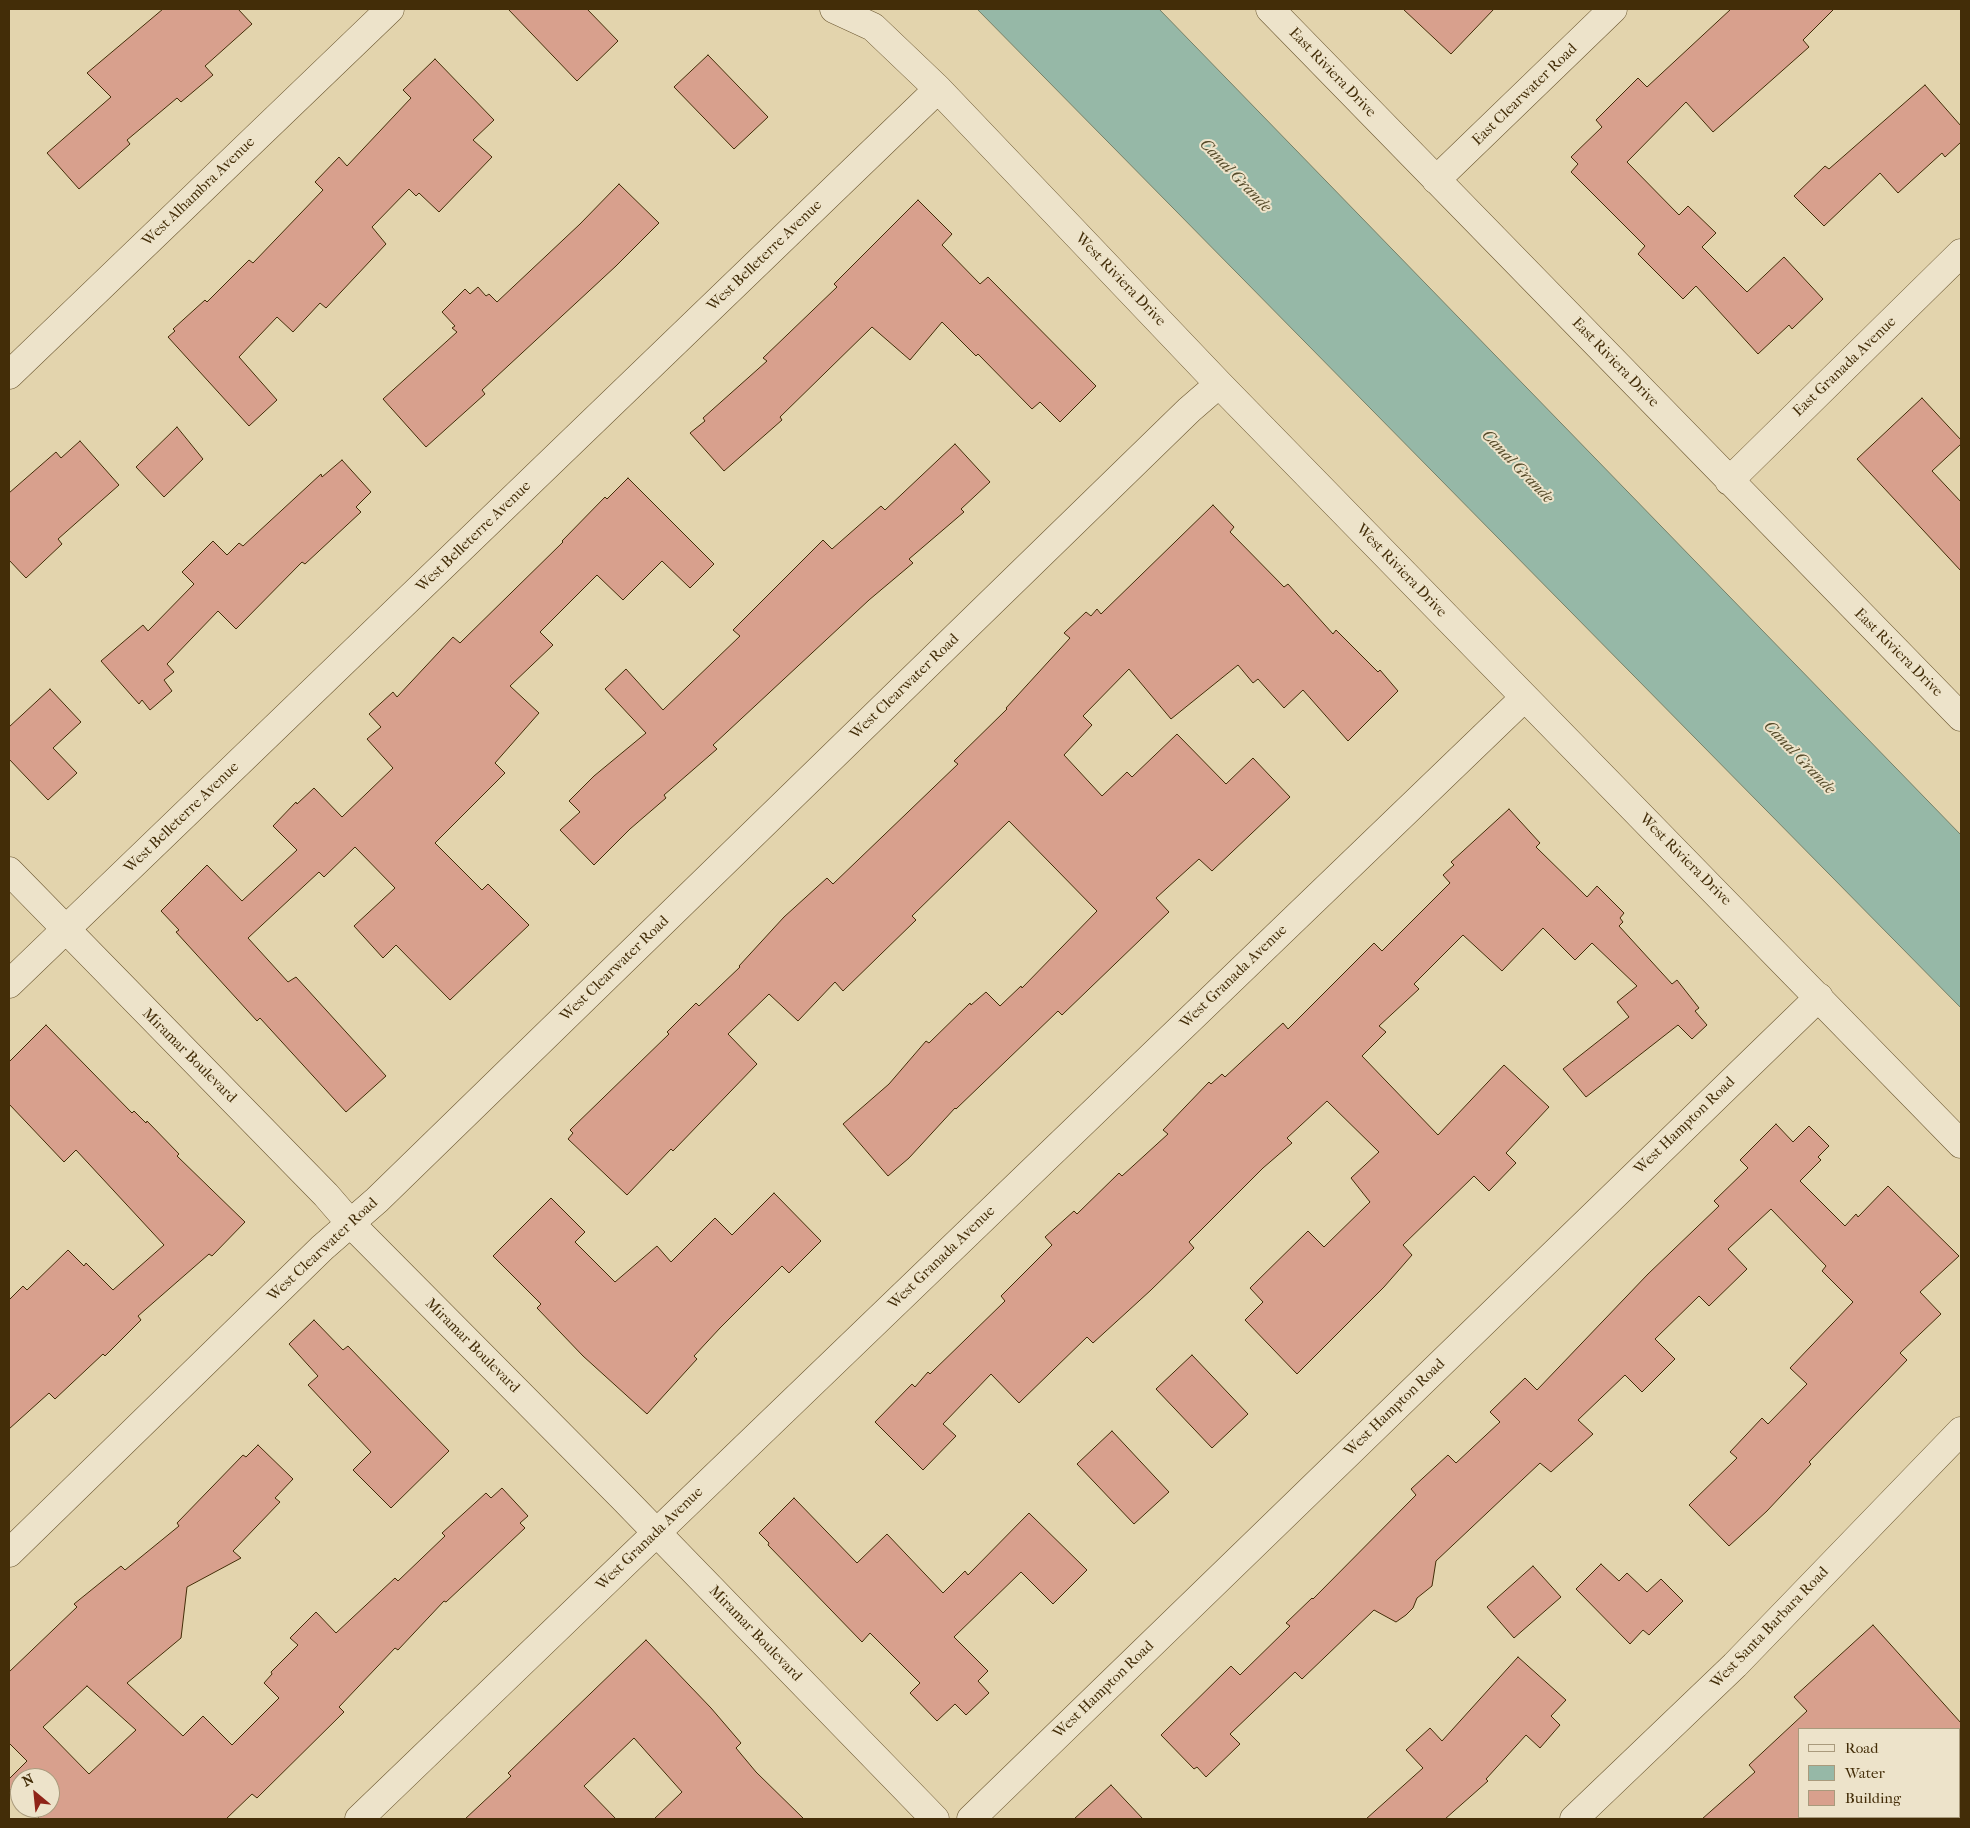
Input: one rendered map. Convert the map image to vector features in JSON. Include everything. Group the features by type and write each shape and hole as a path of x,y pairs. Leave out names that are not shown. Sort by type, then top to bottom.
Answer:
{"street":[{"name":"West Alhambra Avenue","path":"9,375 390,9"},
{"name":"West Riviera Drive","path":"834,9 873,27 938,89 1219,384 1961,1144"},
{"name":"East Riviera Drive","path":"1270,9 1729,481 1961,716"},
{"name":"East Clearwater Road","path":"1436,180 1613,9"},
{"name":"West Belleterre Avenue","path":"9,984 938,89"},
{"name":"East Granada Avenue","path":"1729,481 1961,253"},
{"name":"West Clearwater Road","path":"9,1553 322,1248 351,1224 1189,410 1219,384"},
{"name":"West Granada Avenue","path":"360,1819 1524,698"},
{"name":"Miramar Boulevard","path":"9,871 326,1195 351,1224 657,1533 935,1819"},
{"name":"West Hampton Road","path":"971,1819 1819,997"},
{"name":"West Santa Barbara Road","path":"1574,1819 1735,1665 1961,1431"}],"water":[{"name":"Canal Grande","path":"977,9 1159,9 1961,835 1961,1008"}],"building":[{"path":"163,9 238,9 252,24 205,66 213,75 181,102 177,98 127,140 130,144 79,189 47,153 111,97 87,73"},
{"path":"508,9 587,9 618,41 577,81"},
{"path":"1403,9 1494,9 1451,54"},
{"path":"1731,9 1834,9 1803,40 1809,47 1713,132 1686,102 1627,162 1679,215 1688,206 1716,233 1702,247 1747,292 1784,257 1823,299 1792,329 1789,325 1758,354 1696,286 1683,299 1638,254 1645,246 1571,172 1578,164 1571,157 1602,127 1596,120 1638,78 1647,87"},
{"path":"708,55 768,117 734,149 674,87"},
{"path":"435,59 494,120 473,140 492,157 439,212 419,193 416,196 409,189 372,227 386,244 326,308 320,303 293,332 277,317 239,357 277,400 249,426 168,337 175,331 173,329 205,300 207,302 249,260 253,263 323,190 315,182 339,157 347,166 411,98 403,90"},
{"path":"1925,85 1961,126 1961,142 1945,157 1942,153 1898,193 1880,173 1824,226 1794,196 1825,166 1829,169"},
{"path":"619,184 659,223 616,266 482,390 485,394 426,447 383,399 457,332 452,328 455,326 442,312 465,289 470,294 478,287 486,296 489,294 497,302 580,224"},
{"path":"918,200 952,234 942,245 980,284 988,277 1096,386 1060,422 1040,402 1032,409 978,354 976,356 942,322 910,360 872,327 780,417 782,420 724,471 690,433 705,421 703,418 767,361 763,358 837,287 834,284"},
{"path":"1922,398 1961,440 1961,444 1932,471 1961,502 1961,571 1857,459"},
{"path":"177,427 203,459 164,497 136,467"},
{"path":"80,441 119,485 58,539 62,544 26,578 9,560 9,493 56,452 61,458"},
{"path":"955,444 990,482 961,509 964,512 909,559 913,563 869,600 713,745 717,749 664,795 666,798 630,829 594,865 560,830 580,812 569,801 594,776 646,733 605,689 626,669 663,710 740,636 733,630 823,540 832,549 881,506 885,510"},
{"path":"342,460 371,492 356,507 361,512 305,564 302,562 236,629 218,611 167,664 174,672 164,680 172,691 150,710 142,700 139,704 101,661 143,625 148,631 194,584 182,572 213,541 227,555 239,543 243,546 321,474 322,477"},
{"path":"628,478 714,564 690,588 662,561 623,600 597,575 540,632 553,645 510,686 539,713 495,763 505,773 435,843 482,890 488,884 529,925 450,1000 396,945 383,958 354,926 395,888 355,847 324,877 319,872 248,938 288,982 296,977 386,1076 346,1112 260,1018 257,1021 176,932 179,930 161,911 207,865 242,901 297,850 273,826 296,802 297,804 314,788 342,817 393,768 367,739 381,727 369,714 393,692 397,697 453,637 460,643 563,542 605,497 607,499"},
{"path":"1213,505 1234,527 1230,532 1284,587 1288,584 1333,634 1336,630 1378,672 1380,670 1398,691 1348,741 1303,690 1284,708 1258,679 1253,683 1238,665 1171,719 1129,669 1083,716 1092,725 1064,755 1102,796 1127,772 1132,777 1177,734 1226,784 1253,758 1290,797 1212,871 1199,859 1156,898 1169,912 1062,1015 1058,1011 955,1108 909,1158 888,1176 843,1124 889,1084 926,1041 929,1043 970,1003 971,1005 986,992 1000,1006 1021,986 1022,988 1097,911 1009,821 912,916 916,920 843,991 835,982 798,1021 769,994 728,1034 757,1064 673,1151 671,1149 627,1195 568,1139 573,1133 570,1130 669,1034 667,1032 696,1003 699,1006 740,967 784,917 827,878 833,884 958,764 954,761 1007,709 1070,638 1064,633 1086,612 1091,616 1097,609 1101,614"},
{"path":"50,689 81,722 53,748 77,773 48,800 9,759 9,727"},
{"path":"1509,809 1540,843 1536,847 1587,897 1597,886 1624,913 1620,918 1623,922 1619,926 1672,984 1677,980 1699,1008 1695,1011 1707,1025 1692,1039 1678,1025 1586,1097 1563,1069 1629,1017 1617,1002 1637,986 1592,943 1575,960 1543,928 1502,971 1463,935 1414,984 1419,989 1379,1026 1386,1032 1362,1056 1438,1135 1504,1065 1549,1107 1506,1153 1516,1163 1489,1191 1474,1176 1403,1245 1412,1255 1384,1287 1297,1374 1245,1320 1263,1302 1250,1288 1308,1231 1324,1247 1370,1202 1351,1178 1379,1152 1327,1101 1287,1138 1292,1143 1263,1168 1189,1242 1194,1248 1093,1343 1087,1337 1019,1403 991,1374 943,1424 956,1436 923,1470 875,1422 912,1384 915,1387 928,1372 930,1374 1005,1301 1001,1296 1052,1245 1045,1237 1074,1211 1077,1214 1119,1173 1122,1176 1168,1134 1163,1130 1209,1082 1211,1084 1222,1074 1225,1077 1283,1023 1288,1029 1374,943 1382,951 1450,883 1443,875 1454,865 1451,862"},
{"path":"46,1025 132,1113 134,1111 146,1123 147,1121 179,1154 177,1156 245,1222 212,1256 209,1254 138,1316 141,1320 105,1356 103,1354 55,1399 49,1393 9,1429 9,1300 23,1286 27,1290 68,1250 84,1266 86,1263 113,1290 164,1245 76,1150 64,1162 9,1104 9,1062"},
{"path":"1776,1124 1793,1142 1809,1126 1829,1146 1818,1157 1821,1160 1800,1181 1845,1226 1856,1214 1858,1217 1888,1186 1959,1256 1920,1292 1941,1314 1900,1353 1907,1360 1809,1462 1811,1464 1767,1511 1729,1546 1689,1505 1737,1458 1730,1452 1762,1418 1768,1424 1807,1384 1790,1368 1853,1302 1822,1271 1826,1266 1771,1209 1728,1249 1747,1269 1709,1306 1699,1296 1655,1339 1675,1359 1642,1392 1625,1375 1578,1420 1593,1434 1551,1472 1540,1463 1436,1561 1432,1586 1417,1598 1413,1608 1406,1615 1396,1622 1374,1610 1302,1679 1295,1672 1230,1734 1240,1744 1206,1777 1197,1767 1194,1769 1161,1735 1231,1666 1240,1675 1290,1626 1286,1623 1313,1599 1416,1495 1411,1489 1448,1455 1456,1463 1500,1422 1490,1412 1525,1378 1537,1390 1648,1274 1719,1206 1714,1201 1748,1168 1740,1160"},
{"path":"774,1193 821,1241 789,1273 782,1266 694,1356 697,1359 647,1414 583,1356 537,1308 541,1304 493,1256 551,1198 585,1232 575,1242 615,1282 657,1246 671,1262 715,1218 732,1235"},
{"path":"314,1320 343,1350 348,1346 449,1451 391,1508 353,1470 371,1452 308,1385 318,1376 289,1344"},
{"path":"1192,1355 1248,1414 1212,1448 1156,1389"},
{"path":"1112,1431 1169,1492 1134,1524 1077,1464"},
{"path":"258,1445 293,1479 275,1498 280,1502 233,1551 241,1558 187,1587 181,1638 127,1683 183,1736 203,1716 232,1745 279,1698 264,1683 272,1674 271,1672 298,1645 290,1638 316,1612 336,1633 395,1578 398,1581 445,1536 442,1533 486,1493 491,1498 502,1488 528,1516 520,1523 525,1528 446,1602 444,1601 398,1650 395,1648 339,1707 344,1712 257,1798 252,1794 226,1819 40,1819 60,1818 60,1768 20,1768 27,1761 9,1743 9,1672 77,1607 74,1604 121,1566 125,1570 179,1526 177,1523 243,1455 246,1457","holes":["87,1686 136,1730 89,1774 43,1727"]},
{"path":"794,1498 857,1563 887,1534 943,1593 965,1571 968,1575 1029,1513 1087,1570 1053,1604 1021,1572 954,1637 988,1671 978,1681 989,1693 966,1715 955,1704 937,1721 910,1693 920,1683 870,1633 862,1642 768,1545 769,1543 759,1533"},
{"path":"1601,1564 1619,1581 1627,1573 1647,1592 1661,1579 1683,1601 1649,1635 1643,1630 1630,1644 1576,1589"},
{"path":"1533,1566 1561,1597 1514,1638 1487,1607"},
{"path":"1873,1625 1961,1723 1961,1729 1798,1728 1799,1819 1702,1819 1755,1772 1749,1765 1807,1711 1794,1697"},
{"path":"646,1640 711,1708 741,1743 736,1748 756,1772 804,1819 654,1819 682,1792 634,1738 584,1786 616,1819 465,1819 511,1776 508,1773"},
{"path":"1518,1657 1566,1700 1551,1716 1560,1725 1540,1748 1526,1735 1486,1779 1488,1781 1445,1819 1366,1819 1423,1768 1406,1750 1430,1728 1442,1741"},
{"path":"1111,1785 1143,1819 1074,1819"}]}
